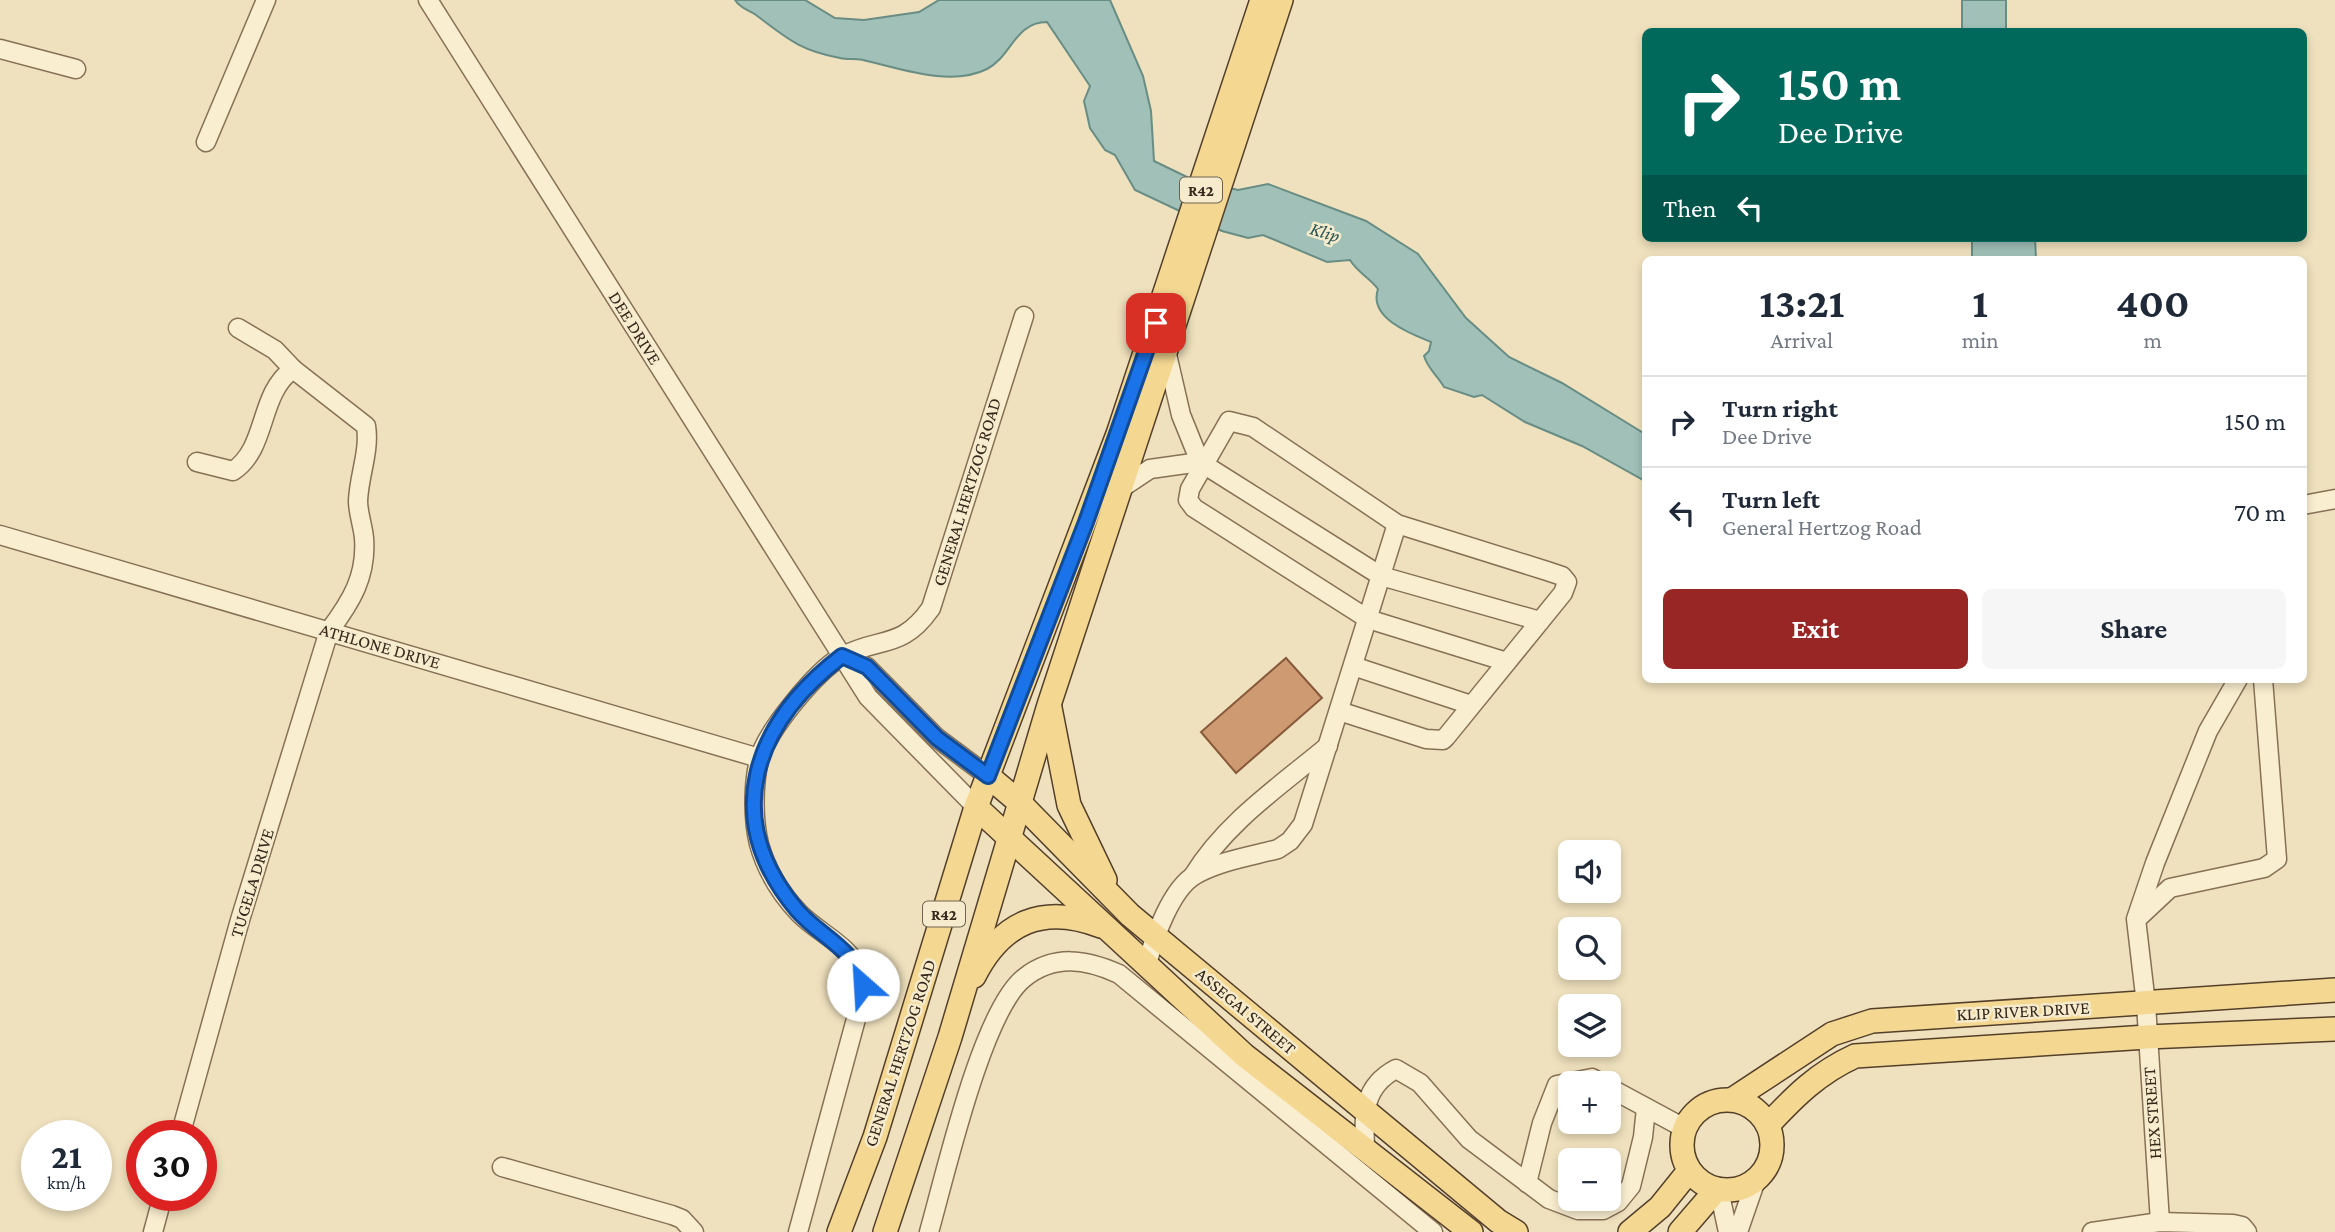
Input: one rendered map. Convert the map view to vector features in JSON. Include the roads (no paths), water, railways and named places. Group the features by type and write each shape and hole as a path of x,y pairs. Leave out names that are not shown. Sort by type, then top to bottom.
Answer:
{"main road":[{"name":"GENERAL HERTZOG ROAD","path":"1237,111 1262,0"},
{"name":"GENERAL HERTZOG ROAD","path":"839,1232 875,1137 976,807 1182,274 1237,111 1281,0"},
{"name":"GENERAL HERTZOG ROAD","path":"885,1232 957,1012 1049,705 1167,350 1182,274"},
{"path":"1049,705 1069,805 1114,900"},
{"name":"ASSEGAI STREET","path":"988,776 1019,802 1114,900 1154,935 1499,1222 1516,1232"},
{"name":"ASSEGAI STREET","path":"976,807 1244,1055 1471,1232"},
{"path":"957,1012 978,968 993,948 1025,920 1045,915 1066,916 1110,930"},
{"name":"KLIP RIVER DRIVE","path":"1685,1128 1692,1115 1704,1105 1718,1100 1733,1100 1832,1034 1872,1021 2335,990"},
{"name":"KLIP RIVER DRIVE","path":"1768,1125 1801,1089 1826,1069 1855,1056 2147,1037 2335,1029"},
{"path":"1685,1128 1681,1142 1682,1157 1699,1182 1718,1189 1743,1188 1756,1180 1771,1155 1772,1140 1768,1125 1748,1104 1733,1100"},
{"path":"1630,1232 1660,1207 1689,1171"},
{"path":"1680,1232 1718,1189"}],"street":[{"path":"206,142 266,0"},
{"name":"DEE DRIVE","path":"428,0 868,697 976,807"},
{"path":"0,48 76,69"},
{"name":"GENERAL HERTZOG ROAD","path":"842,656 895,641 918,626 931,608 1024,316"},
{"name":"TUGELA DRIVE","path":"184,1120 240,920 329,631 352,600 363,570 364,539 358,503 369,441 366,426 293,369 275,350 238,328"},
{"path":"1167,350 1181,415 1202,463 1381,576 1540,621"},
{"path":"197,462 233,471 243,464 252,450 272,392 281,378 293,369"},
{"path":"1339,711 1438,741 1446,737 1471,705 1507,662 1565,590 1567,582 1562,576 1397,524 1243,423 1229,421 1202,463 1188,495 1194,508 1368,619 1507,662"},
{"path":"1120,489 1150,469 1202,463"},
{"path":"2307,504 2335,499"},
{"path":"1193,876 1278,849 1290,841 1303,824 1397,524"},
{"name":"ATHLONE DRIVE","path":"0,535 759,758"},
{"path":"798,1232 863,985 855,961 799,913 776,883 762,857 755,827 759,758 785,714 819,673 842,656"},
{"name":"DEE DRIVE","path":"842,656 867,667 937,738 988,776"},
{"path":"1353,666 1471,705"},
{"path":"2136,919 2155,863 2208,731 2236,683"},
{"path":"2136,919 2170,888 2264,867 2277,859 2263,683"},
{"path":"1147,964 1154,935 1167,911 1212,846 1328,746"},
{"name":"HEX STREET","path":"2136,919 2146,1004 2160,1222"},
{"path":"929,1232 978,1061 1004,999 1023,979 1045,965 1067,960 1094,962 1119,974 1433,1232"},
{"path":"1365,1150 1364,1110 1370,1090 1383,1076 1396,1069 1420,1083 1469,1139 1549,1199 1578,1210 1603,1210 1618,1202 1631,1186 1637,1168 1646,1108"},
{"path":"1527,1183 1542,1124 1558,1086"},
{"path":"1621,1094 1685,1128"},
{"path":"502,1167 672,1215 682,1219 694,1232"},
{"path":"1738,1232 1756,1180"},
{"path":"1718,1189 1728,1232"},
{"path":"153,1232 159,1211"},
{"path":"2092,1232 2160,1222 2232,1224 2242,1226 2247,1232"}],"water":[{"name":"Klip","path":"735,0 805,0 835,18 864,20 919,12 939,0 1110,0 1143,76 1151,111 1154,161 1189,178 1238,190 1268,184 1366,221 1418,254 1466,318 1509,357 1562,383 1642,432 1642,479 1582,446 1525,422 1482,395 1474,397 1444,387 1424,356 1429,351 1431,342 1403,329 1385,316 1379,308 1378,289 1350,260 1327,262 1263,235 1248,238 1222,231 1135,190 1115,155 1105,150 1090,128 1084,101 1090,86 1047,22 1036,24 1020,34 1002,57 987,69 973,74 942,76 814,51 786,37"},
{"path":"1962,0 2006,0 2006,28 1962,28"},
{"path":"1972,242 2035,242 2036,256 1972,256"}]}
